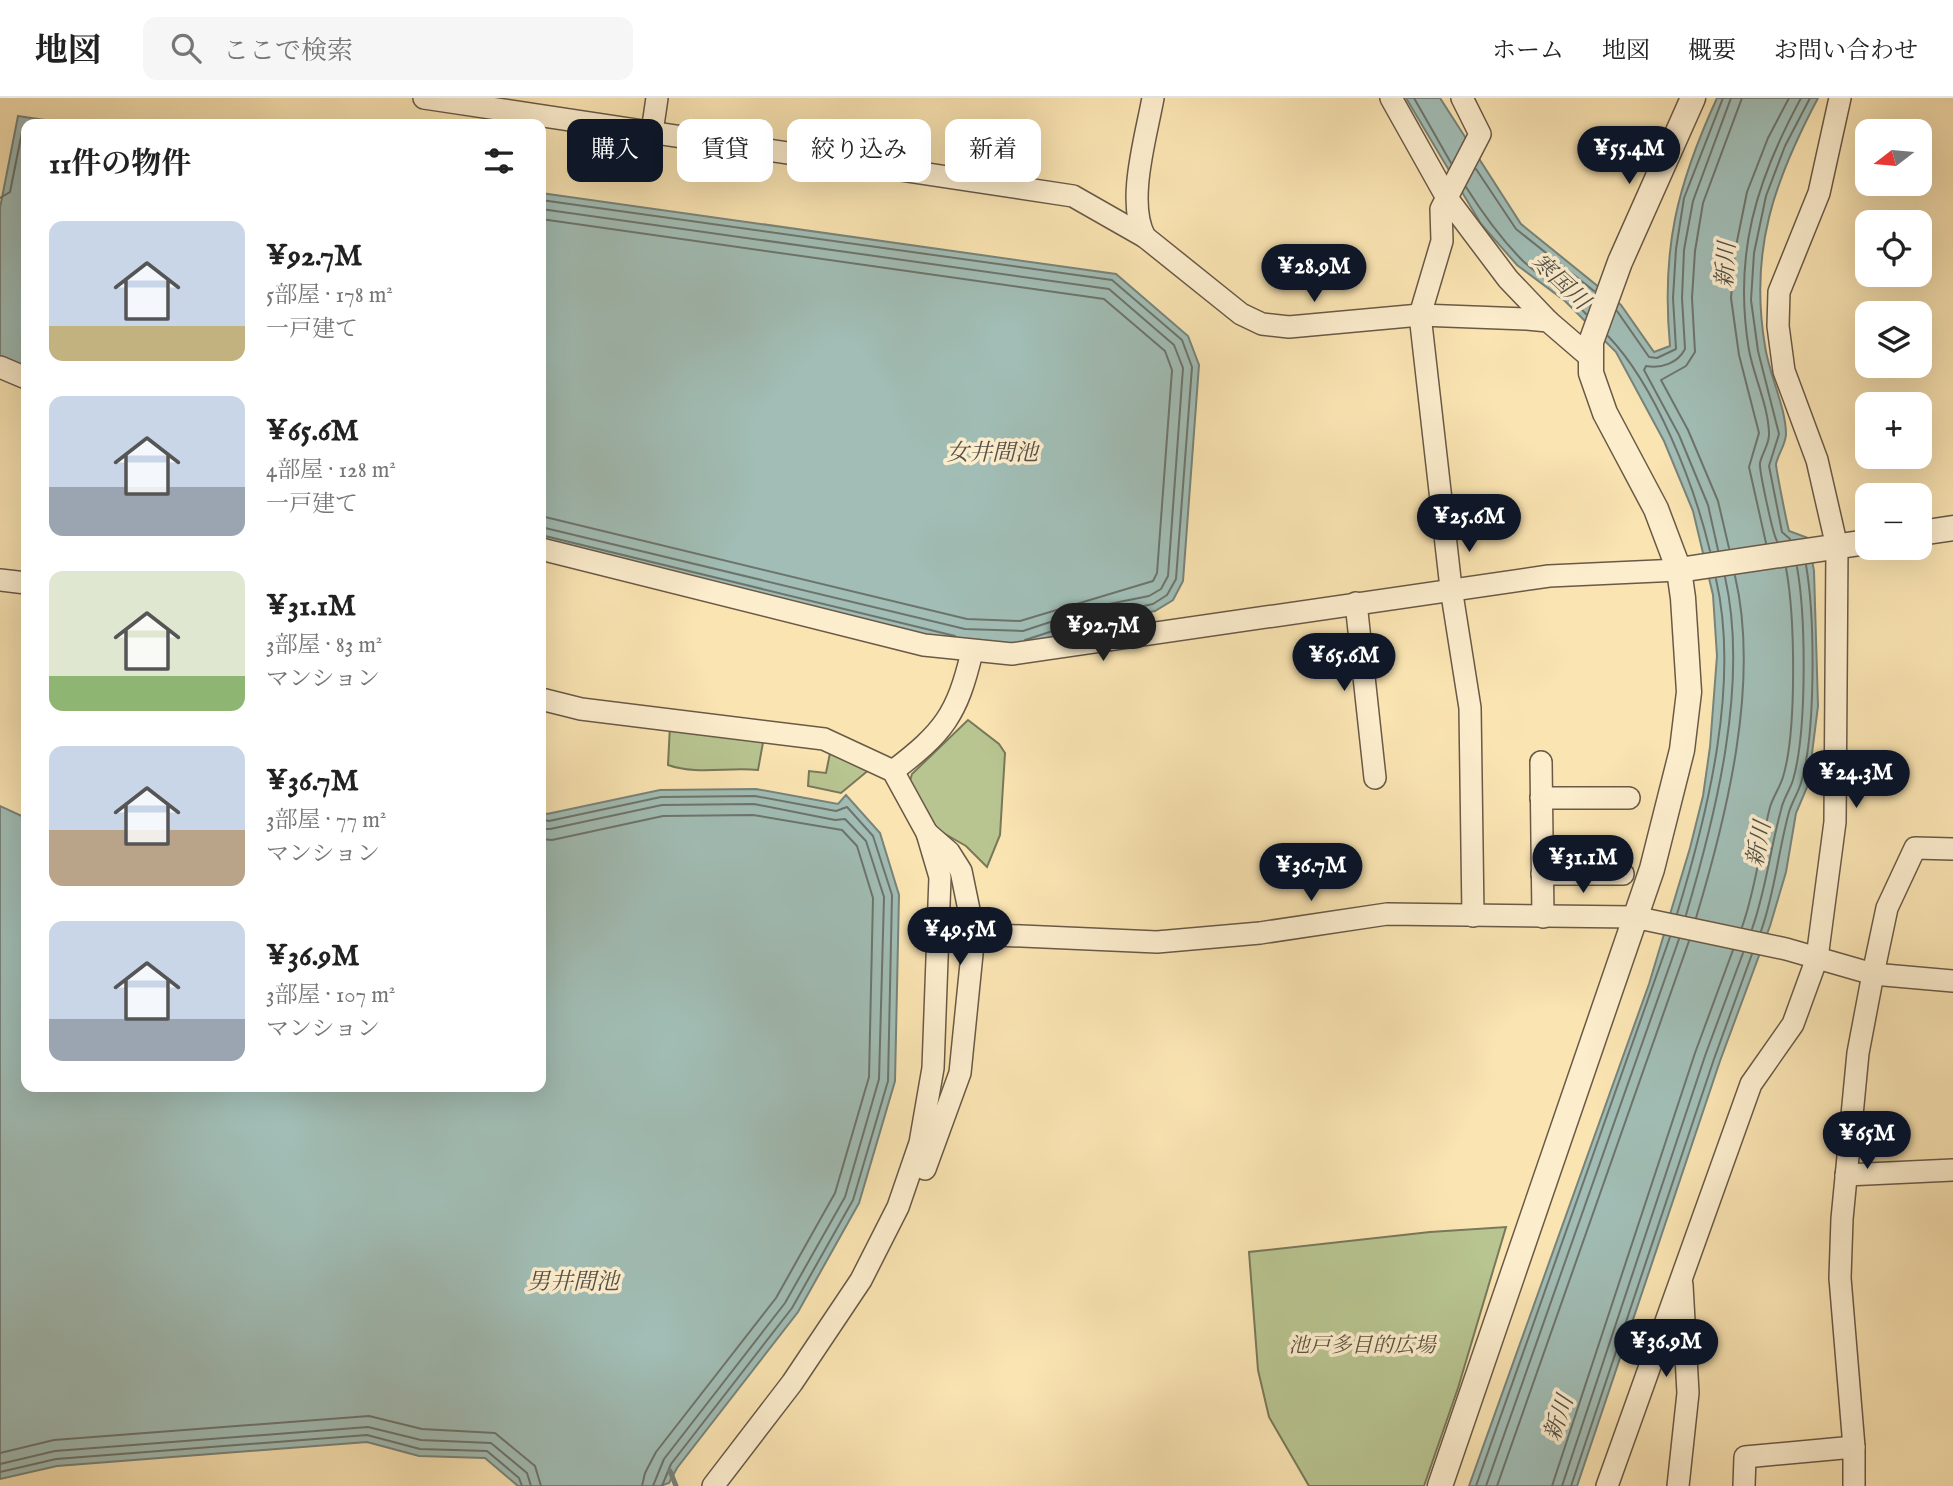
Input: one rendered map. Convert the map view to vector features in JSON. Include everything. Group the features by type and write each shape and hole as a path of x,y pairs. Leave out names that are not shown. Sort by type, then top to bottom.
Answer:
{"street":[{"path":"424,98 567,119"},
{"path":"654,119 657,98"},
{"path":"1145,237 1136,212 1153,98"},
{"path":"1391,98 1449,193 1508,279 1548,321 1591,350"},
{"path":"1462,98 1480,134 1441,209 1442,241 1420,315 1451,588 1470,708 1473,916"},
{"path":"1440,1486 1640,918 1669,812 1682,750 1689,692 1685,569 1605,413 1591,373 1591,350 1607,292 1693,98"},
{"path":"1607,1486 1681,1273 1751,1084 1793,1024 1817,958 1835,822 1830,548 1817,460 1784,371 1778,326 1779,292 1790,259 1819,194 1840,98"},
{"path":"663,134 1073,196 1145,237 1241,314 1262,324 1289,327 1420,315 1548,321"},
{"path":"0,368 21,376"},
{"path":"1932,531 1953,528"},
{"path":"546,550 924,645 1012,654 1060,649 1451,588 1549,576 1685,569 1855,544"},
{"path":"0,580 21,582"},
{"path":"1356,603 1375,778"},
{"path":"893,771 944,727 963,690 972,652"},
{"path":"546,700 581,709 824,739 893,771 926,833 940,877 933,1068 920,1143 898,1207 862,1279 792,1383 713,1486"},
{"path":"1541,762 1542,917"},
{"path":"1541,799 1629,798"},
{"path":"898,1207 914,1200 960,1073 974,934 961,871 949,852 926,833"},
{"path":"1854,1486 1854,1447 1840,1278 1846,1175 1858,1052 1887,908 1915,848 1953,849"},
{"path":"1542,874 1623,874"},
{"path":"974,934 1157,942 1247,935 1387,914 1640,918 1786,949 1873,974 1953,981"},
{"path":"1846,1175 1953,1170"},
{"path":"1678,1486 1688,1393 1681,1273"},
{"path":"1744,1486 1745,1457 1854,1447"}],"green space":[{"path":"968,720 999,744 1005,753 1000,835 987,867 966,846 931,826 909,784 912,774"},
{"path":"670,725 764,737 758,770 690,770 668,765"},
{"path":"831,748 870,769 841,793 808,786 809,771 826,773"},
{"name":"池戸多目的広場","path":"1506,1227 1458,1388 1424,1486 1309,1486 1269,1417 1258,1370 1249,1252 1430,1232"}],"water":[{"path":"1406,98 1440,98 1521,224 1621,305 1654,352 1670,346 1668,279 1675,218 1692,160 1717,98 1818,98 1789,158 1778,188 1769,217 1760,279 1765,346 1785,424 1786,438 1776,464 1778,476 1789,531 1808,538 1814,571 1818,706 1808,785 1796,813 1786,872 1770,926 1720,1061 1577,1486 1469,1486 1649,984 1690,848 1703,796 1710,747 1717,656 1713,595 1693,511 1664,441 1616,352 1565,301 1517,265 1481,224"},
{"path":"18,116 38,119 21,119 21,368 0,358 0,208"},
{"name":"女井間池","path":"546,194 1116,274 1188,336 1199,365 1183,581 1173,600 1155,611 1104,621 1025,647 963,645 546,543"},
{"name":"男井間池","path":"756,789 838,804 846,795 880,833 899,895 895,1081 859,1203 798,1312 677,1468 669,1483 660,1486 518,1486 485,1458 419,1456 367,1442 57,1466 0,1479 0,806 21,816 21,1092 546,1092 546,814 660,790"}],"waterway":[{"path":"670,1471 676,1486"}],"water label":[{"name":"新川","path":"1725,265"},
{"name":"寒国川","path":"1561,281"},
{"name":"新川","path":"1758,844"},
{"name":"新川","path":"1558,1418"}]}
